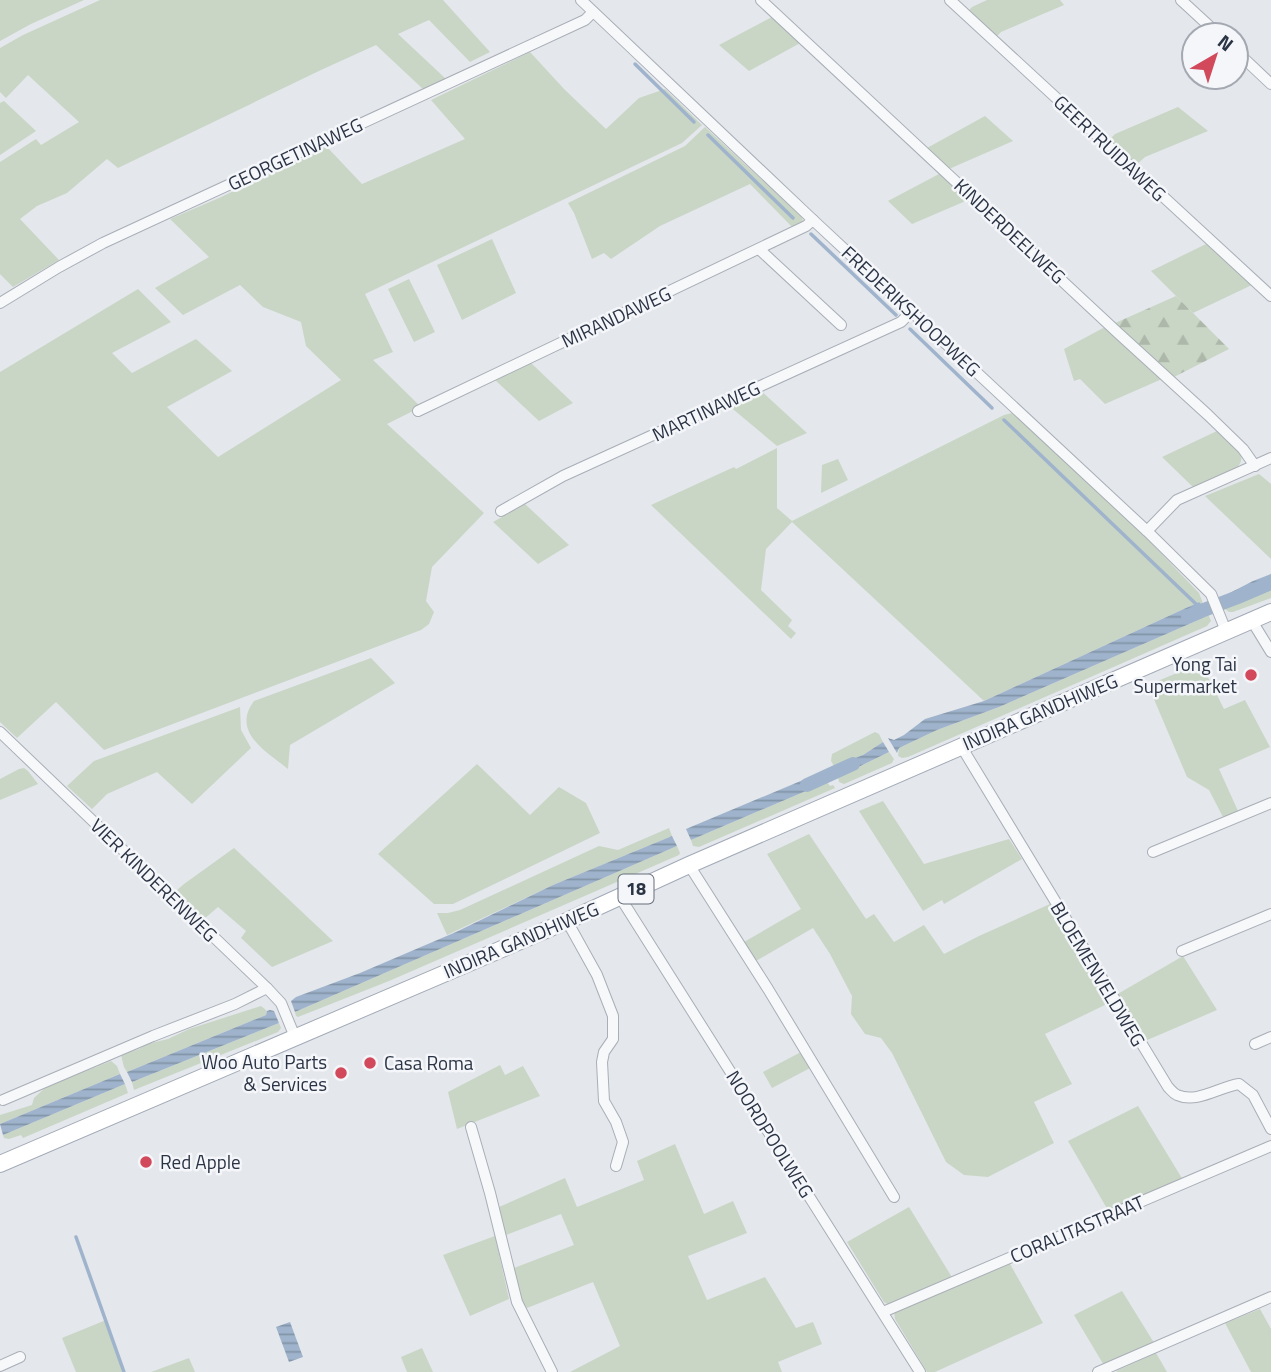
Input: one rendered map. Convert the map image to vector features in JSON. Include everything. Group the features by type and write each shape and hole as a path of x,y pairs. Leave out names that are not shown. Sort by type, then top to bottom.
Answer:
{"main road":[{"name":"INDIRA GANDHIWEG","path":"0,1164 293,1030 567,920 903,773 1223,624 1252,621 1271,612"}],"street":[{"name":"FREDERIKSHOOPWEG","path":"582,0 813,220 1147,531 1211,594 1223,624"},
{"name":"KINDERDEELWEG","path":"761,0 1208,415 1243,449 1255,466"},
{"name":"GEERTRUIDAWEG","path":"950,0 1271,296"},
{"path":"1181,0 1204,21"},
{"name":"GEORGETINAWEG","path":"0,303 103,243 585,20 593,12"},
{"path":"1250,64 1271,84"},
{"name":"MIRANDAWEG","path":"418,411 806,226 813,220"},
{"path":"759,248 841,325"},
{"name":"MARTINAWEG","path":"501,511 563,476 901,322 911,312"},
{"path":"1147,531 1177,500 1271,458"},
{"path":"1252,621 1271,653"},
{"name":"VIER KINDERENWEG","path":"0,732 267,988 281,1003 293,1030"},
{"name":"BLOEMENVELDWEG","path":"961,746 1168,1087 1177,1095 1190,1097 1239,1084 1253,1096 1271,1129"},
{"path":"1153,852 1271,803"},
{"path":"689,865 894,1197"},
{"name":"NOORDPOOLWEG","path":"620,897 920,1372"},
{"path":"1182,951 1271,914"},
{"path":"567,920 597,975 613,1016 613,1039 604,1052 602,1062 604,1101 624,1142 616,1166"},
{"path":"3,1100 235,1004 267,988"},
{"path":"1255,1044 1271,1037"},
{"path":"471,1127 517,1302 552,1372"},
{"name":"CORALITASTRAAT","path":"883,1312 1271,1146"},
{"path":"1098,1372 1271,1297"},
{"path":"0,1366 20,1357"}],"green space":[{"path":"0,0 84,0 0,41"},
{"path":"100,0 443,0 490,52 470,62 429,20 398,34 446,79 424,90 376,45 118,168 107,159 67,193 37,206 20,219 59,260 13,287 0,274 0,162 36,139 41,145 79,122 28,75 6,98 0,92 0,48"},
{"path":"987,0 1060,0 1064,5 1001,32 996,37 967,12"},
{"path":"774,16 802,42 749,71 719,45"},
{"path":"530,52 606,129 639,98 665,89 702,125 682,143 365,294 393,352 373,360 421,407 387,424 484,513 432,567 426,601 434,612 429,624 421,630 104,750 56,702 17,738 0,722 0,372 138,289 171,322 112,353 132,373 196,339 232,371 167,407 218,457 341,380 306,346 301,322 263,307 240,285 183,315 155,288 209,257 170,219 327,147 362,184 465,139 431,100"},
{"path":"4,101 36,131 0,155 0,103"},
{"path":"1178,107 1208,131 1145,157 1135,166 1108,141 1115,134"},
{"path":"985,116 1013,141 949,169 927,148"},
{"path":"705,127 802,217 803,222 794,229 750,184 660,226 611,259 604,253 592,259 568,203 685,146"},
{"path":"939,174 968,200 912,224 888,201"},
{"path":"492,239 516,293 462,320 437,265"},
{"path":"1206,244 1254,284 1193,313 1151,271"},
{"path":"409,279 435,332 414,342 388,289"},
{"path":"1176,296 1229,349 1172,378 1113,324"},
{"path":"1105,327 1162,379 1105,404 1080,379 1074,381 1064,349"},
{"path":"530,362 573,403 539,421 494,379"},
{"path":"760,390 807,433 777,446 728,405"},
{"path":"1012,413 1130,521 1199,593 1204,606 1199,602 984,701 792,522 766,549 761,590 792,620 788,626 796,633 791,639 651,505 734,467 736,469 777,448 777,508 792,521"},
{"path":"1219,430 1235,445 1241,455 1237,467 1224,476 1193,487 1162,457"},
{"path":"838,459 848,480 821,493 822,465"},
{"path":"1259,474 1271,484 1271,559 1205,496"},
{"path":"525,504 569,545 538,564 493,522"},
{"path":"1271,587 1271,598 1233,612 1225,609 1225,606"},
{"path":"1207,611 1211,621 1207,626 908,757 898,756 899,748 937,730 999,707 1203,618"},
{"path":"371,658 395,683 290,745 288,769 254,740 247,722 248,712 254,701"},
{"path":"1201,663 1224,709 1245,700 1270,747 1219,769 1238,811 1223,817 1209,790 1187,777 1148,685"},
{"path":"240,707 241,730 251,748 192,804 157,772 107,794 92,809 67,786 94,761"},
{"path":"875,732 883,742 863,755 834,766 831,761 832,754"},
{"path":"889,752 894,759 892,763 844,784 839,782 838,777"},
{"path":"477,764 530,815 559,787 586,803 600,833 453,904 434,904 378,854"},
{"path":"24,768 38,784 0,800 0,779"},
{"path":"827,782 835,788 699,847 693,846 691,840"},
{"path":"883,801 924,864 1009,839 1022,859 944,904 942,900 923,911 859,811"},
{"path":"669,828 672,836 553,885 447,935 437,913 460,910 599,846 618,850"},
{"path":"809,834 866,919 874,914 894,942 924,925 944,954 1050,904 1109,1003 1045,1034 1072,1084 1034,1102 1054,1143 988,1177 964,1175 946,1162 892,1053 881,1038 865,1034 851,1014 852,996 813,928 756,961 744,942 801,909 767,854"},
{"path":"677,846 679,855 389,981 296,1016 295,1012"},
{"path":"234,848 333,941 272,967 241,938 246,931 218,907 204,919 176,891"},
{"path":"1183,956 1217,1010 1145,1041 1116,995"},
{"path":"261,1006 267,1011 266,1015 127,1072 124,1067 121,1055"},
{"path":"279,1023 281,1028 278,1032 134,1090 132,1082"},
{"path":"803,1051 812,1067 772,1088 763,1072"},
{"path":"111,1061 120,1074 0,1124 0,1115 32,1105 34,1098 46,1087"},
{"path":"500,1065 505,1075 523,1066 540,1096 457,1129 448,1092"},
{"path":"125,1084 128,1093 23,1138 21,1135 4,1138 3,1135"},
{"path":"1138,1106 1183,1180 1109,1212 1068,1141"},
{"path":"675,1144 704,1214 733,1201 747,1233 688,1256 707,1300 765,1277 796,1328 813,1322 822,1344 778,1362 782,1372 570,1372 620,1346 593,1282 527,1308 520,1298 514,1268 574,1245 561,1214 506,1235 499,1207 565,1178 577,1207 644,1180 637,1161"},
{"path":"909,1207 953,1279 889,1305 884,1302 847,1242"},
{"path":"495,1236 509,1299 470,1316 443,1255"},
{"path":"1009,1262 1043,1323 935,1372 927,1372 895,1319 894,1312"},
{"path":"1122,1291 1156,1346 1105,1367 1074,1315"},
{"path":"1260,1309 1271,1329 1271,1372 1251,1372 1225,1323"},
{"path":"106,1320 124,1372 76,1372 62,1338"},
{"path":"422,1348 433,1372 407,1372 401,1357"},
{"path":"1156,1353 1167,1372 1116,1371"},
{"path":"189,1358 195,1372 151,1372"}],"water":[{"path":"1271,574 1271,587 1225,606 1222,597"},
{"path":"1199,602 1207,611 1203,618 999,707 937,730 899,748 897,753 888,738 894,740 904,735 925,719 984,701"},
{"path":"883,742 889,752 838,777 834,766 863,755"},
{"path":"822,772 827,782 691,840 686,829"},
{"path":"672,836 677,846 295,1012 291,1001 296,997 456,932 553,885"},
{"path":"270,1010 274,1011 279,1023 132,1082 127,1072 266,1015"},
{"path":"120,1074 125,1084 3,1135 0,1124"},
{"path":"290,1322 303,1357 289,1362 276,1327"}],"waterway":[{"path":"635,64 694,122"},
{"path":"708,135 793,218"},
{"path":"811,234 896,315"},
{"path":"910,329 992,408"},
{"path":"1004,420 1197,605"},
{"path":"1188,616 1271,583"},
{"path":"807,785 853,764"},
{"path":"76,1237 124,1372"}],"place":[{"name":"Yong Tai Supermarket","path":"1251,675"},
{"name":"Casa Roma","path":"370,1063"},
{"name":"Woo Auto Parts & Services","path":"341,1073"},
{"name":"Red Apple","path":"146,1162"}]}
